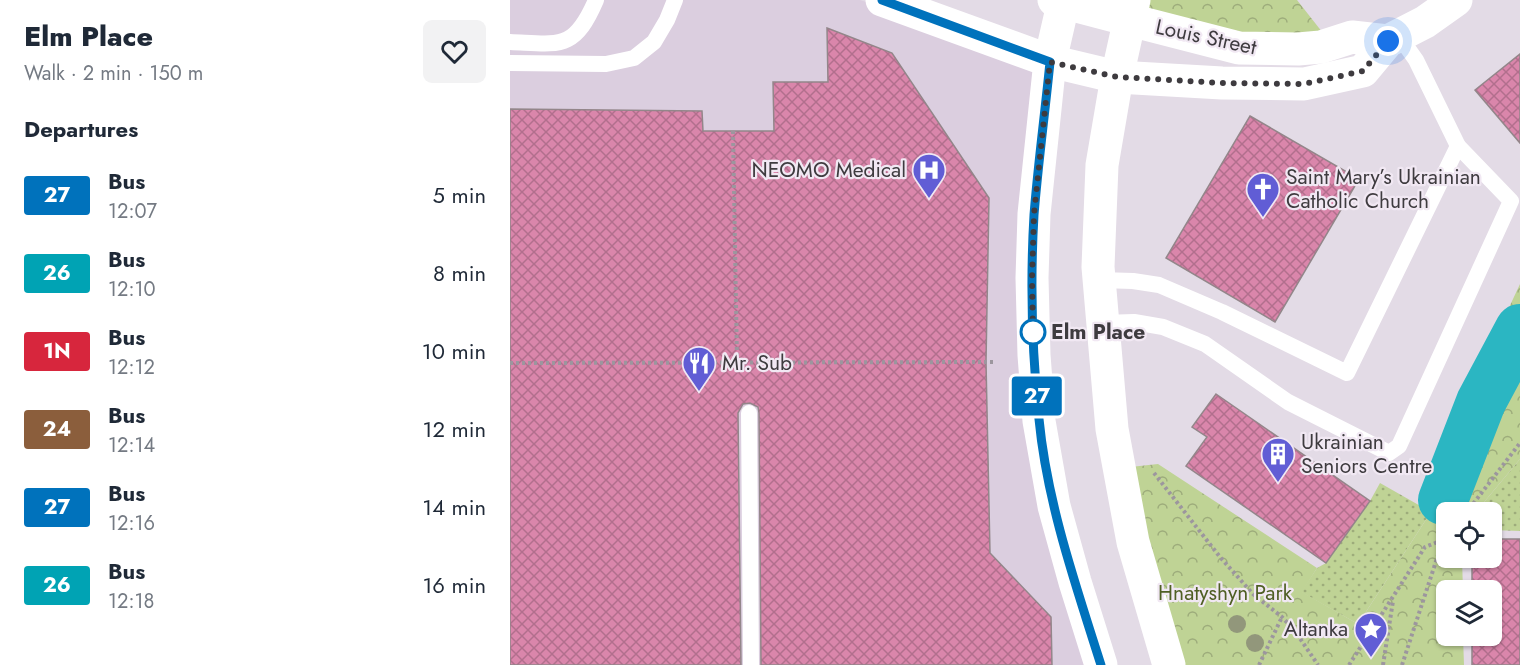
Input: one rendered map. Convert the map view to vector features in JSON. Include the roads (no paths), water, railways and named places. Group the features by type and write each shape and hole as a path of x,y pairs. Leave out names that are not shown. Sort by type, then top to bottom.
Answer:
{"main road":[{"name":"Louis Street","path":"882,0 1050,62 1117,77 1222,83 1304,84 1363,71 1394,39 1425,22 1456,0"},
{"name":"Louis Street","path":"1060,1 1132,10 1219,43 1259,49 1298,50 1321,47 1352,36 1394,39"},
{"path":"1060,1 1050,62 1034,214 1032,278 1034,355 1039,421 1054,506 1074,582 1101,665"},
{"path":"1132,10 1117,77 1102,165 1100,280 1112,429 1130,531 1169,665"}],"lane":[{"path":"510,42 554,44 573,38 587,20 596,0"},
{"path":"510,63 606,64 634,58 654,42 675,0"},
{"path":"1103,323 1134,322 1163,327 1205,344 1288,402 1389,453 1399,446 1511,201 1458,146 1416,60 1394,39"},
{"path":"1100,280 1159,285 1222,312 1347,373 1458,146"},
{"path":"749,412 751,664"}],"waterway":[{"path":"1443,500 1481,402 1520,329"}],"place":[{"name":"NEOMO Medical","path":"929,199"},
{"name":"Saint Mary’s Ukrainian Catholic Church","path":"1263,218"},
{"name":"Elm Place","path":"1033,332"},
{"name":"Mr. Sub","path":"699,392"},
{"name":"Ukrainian Seniors Centre","path":"1278,483"},
{"name":"Altanka","path":"1371,658"}],"park label":[{"name":"Hnatyshyn Park","path":"1225,593"}]}
